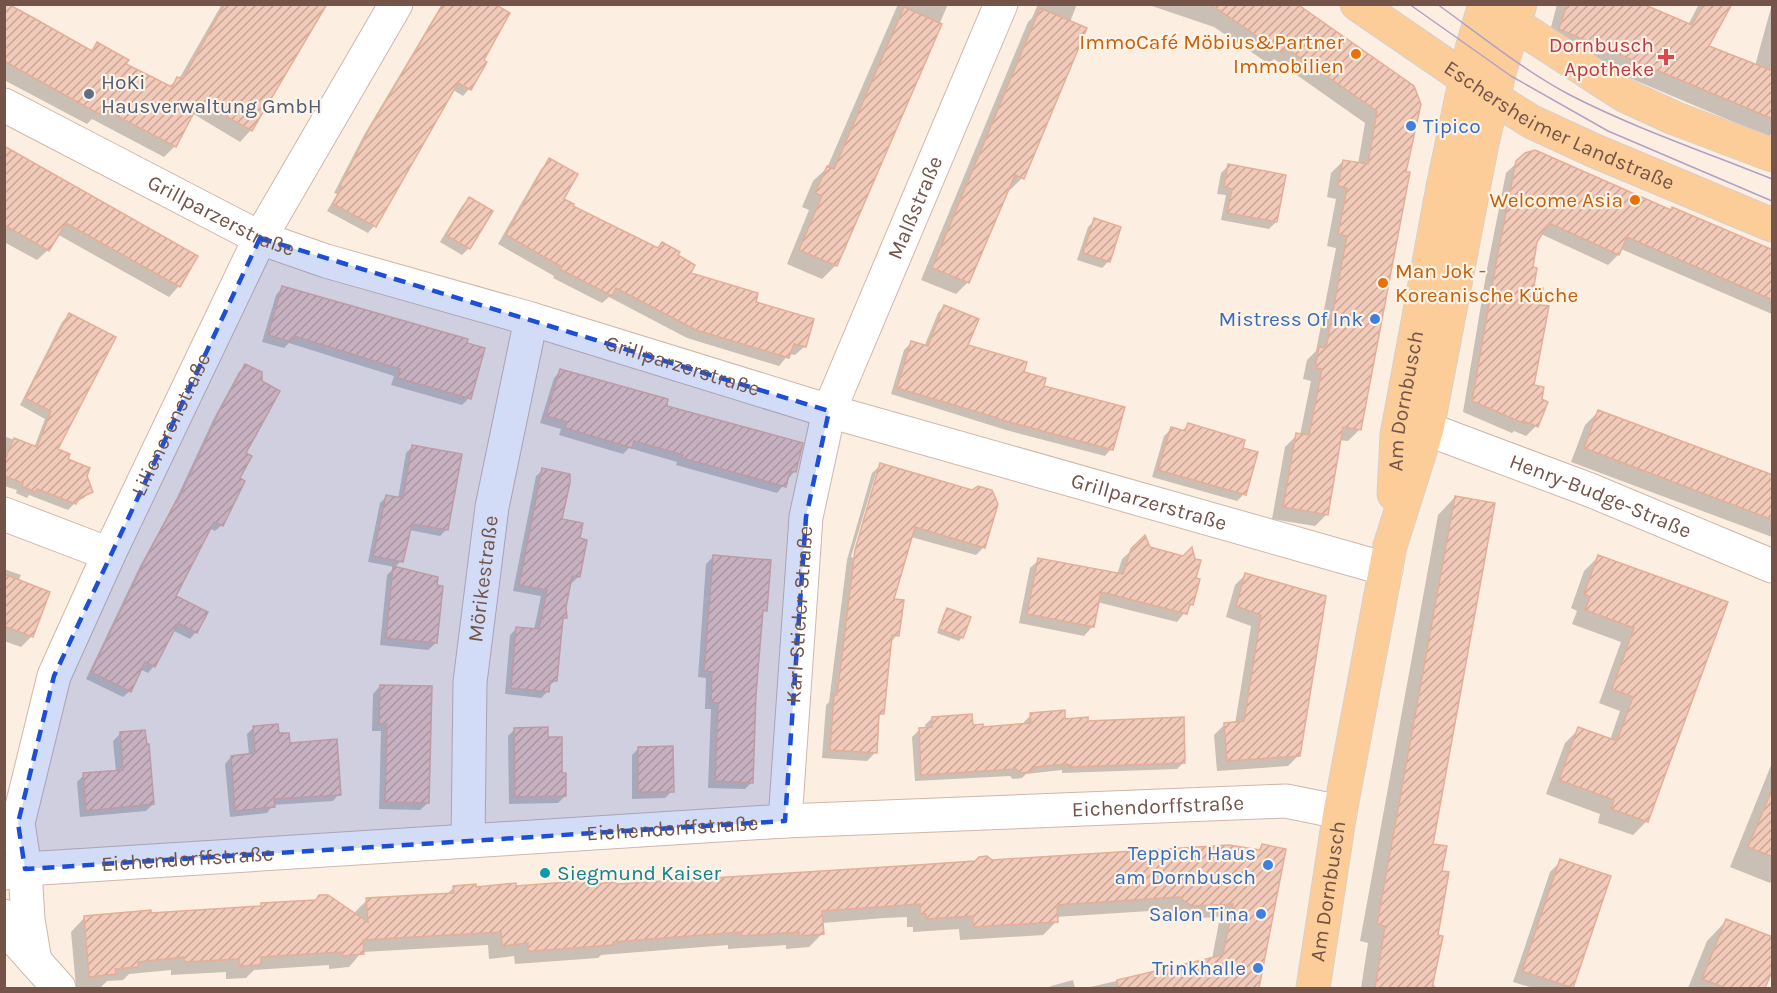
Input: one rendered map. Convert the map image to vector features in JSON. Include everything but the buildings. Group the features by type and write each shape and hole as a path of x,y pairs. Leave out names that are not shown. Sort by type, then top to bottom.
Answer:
{"main road":[{"name":"Eschersheimer Landstraße","path":"1357,4 1532,122 1595,152 1773,225"},
{"name":"Am Dornbusch","path":"1388,557 1397,435 1466,78 1486,4"},
{"path":"1486,4 1516,14 1624,95 1685,122 1772,154"},
{"name":"Am Dornbusch","path":"1313,988 1340,812 1388,557 1427,429 1492,96 1516,14"}],"street":[{"name":"Liliencronstraße","path":"35,961 28,920 15,871 18,823 54,676 109,554 260,238 396,4"},
{"name":"Malßstraße","path":"829,411 1001,4"},
{"name":"Grillparzerstraße","path":"4,105 260,238 326,261 531,320 829,411 1388,557"},
{"name":"Mörikestraße","path":"468,840 472,671 492,507 531,320"},
{"name":"Karl-Stieler-Straße","path":"785,821 806,517 829,411"},
{"name":"Henry-Budge-Straße","path":"1427,429 1590,490 1773,566"},
{"path":"4,514 109,554"},
{"name":"Eichendorffstraße","path":"15,871 785,821 1286,801 1340,812"},
{"path":"15,871 7,890 5,919 35,961 59,988"}],"highlighted area":[{"path":"260,238 829,411 806,517 785,821 25,869 18,823 54,676"}],"tram line":[{"path":"1409,4 1511,76 1608,131 1772,201"},
{"path":"1437,4 1519,63 1570,95 1644,129 1772,179"}],"place":[{"name":"ImmoCafé Möbius&Partner Immobilien","path":"1356,54"},
{"name":"Dornbusch Apotheke","path":"1666,57"},
{"name":"HoKi Hausverwaltung GmbH","path":"89,94"},
{"name":"Tipico","path":"1411,126"},
{"name":"Welcome Asia","path":"1635,200"},
{"name":"Man Jok - Koreanische Küche","path":"1383,283"},
{"name":"Mistress Of Ink","path":"1375,319"},
{"name":"Teppich Haus am Dornbusch","path":"1268,865"},
{"name":"Siegmund Kaiser","path":"545,873"},
{"name":"Salon Tina","path":"1261,914"},
{"name":"Trinkhalle","path":"1258,968"}]}
